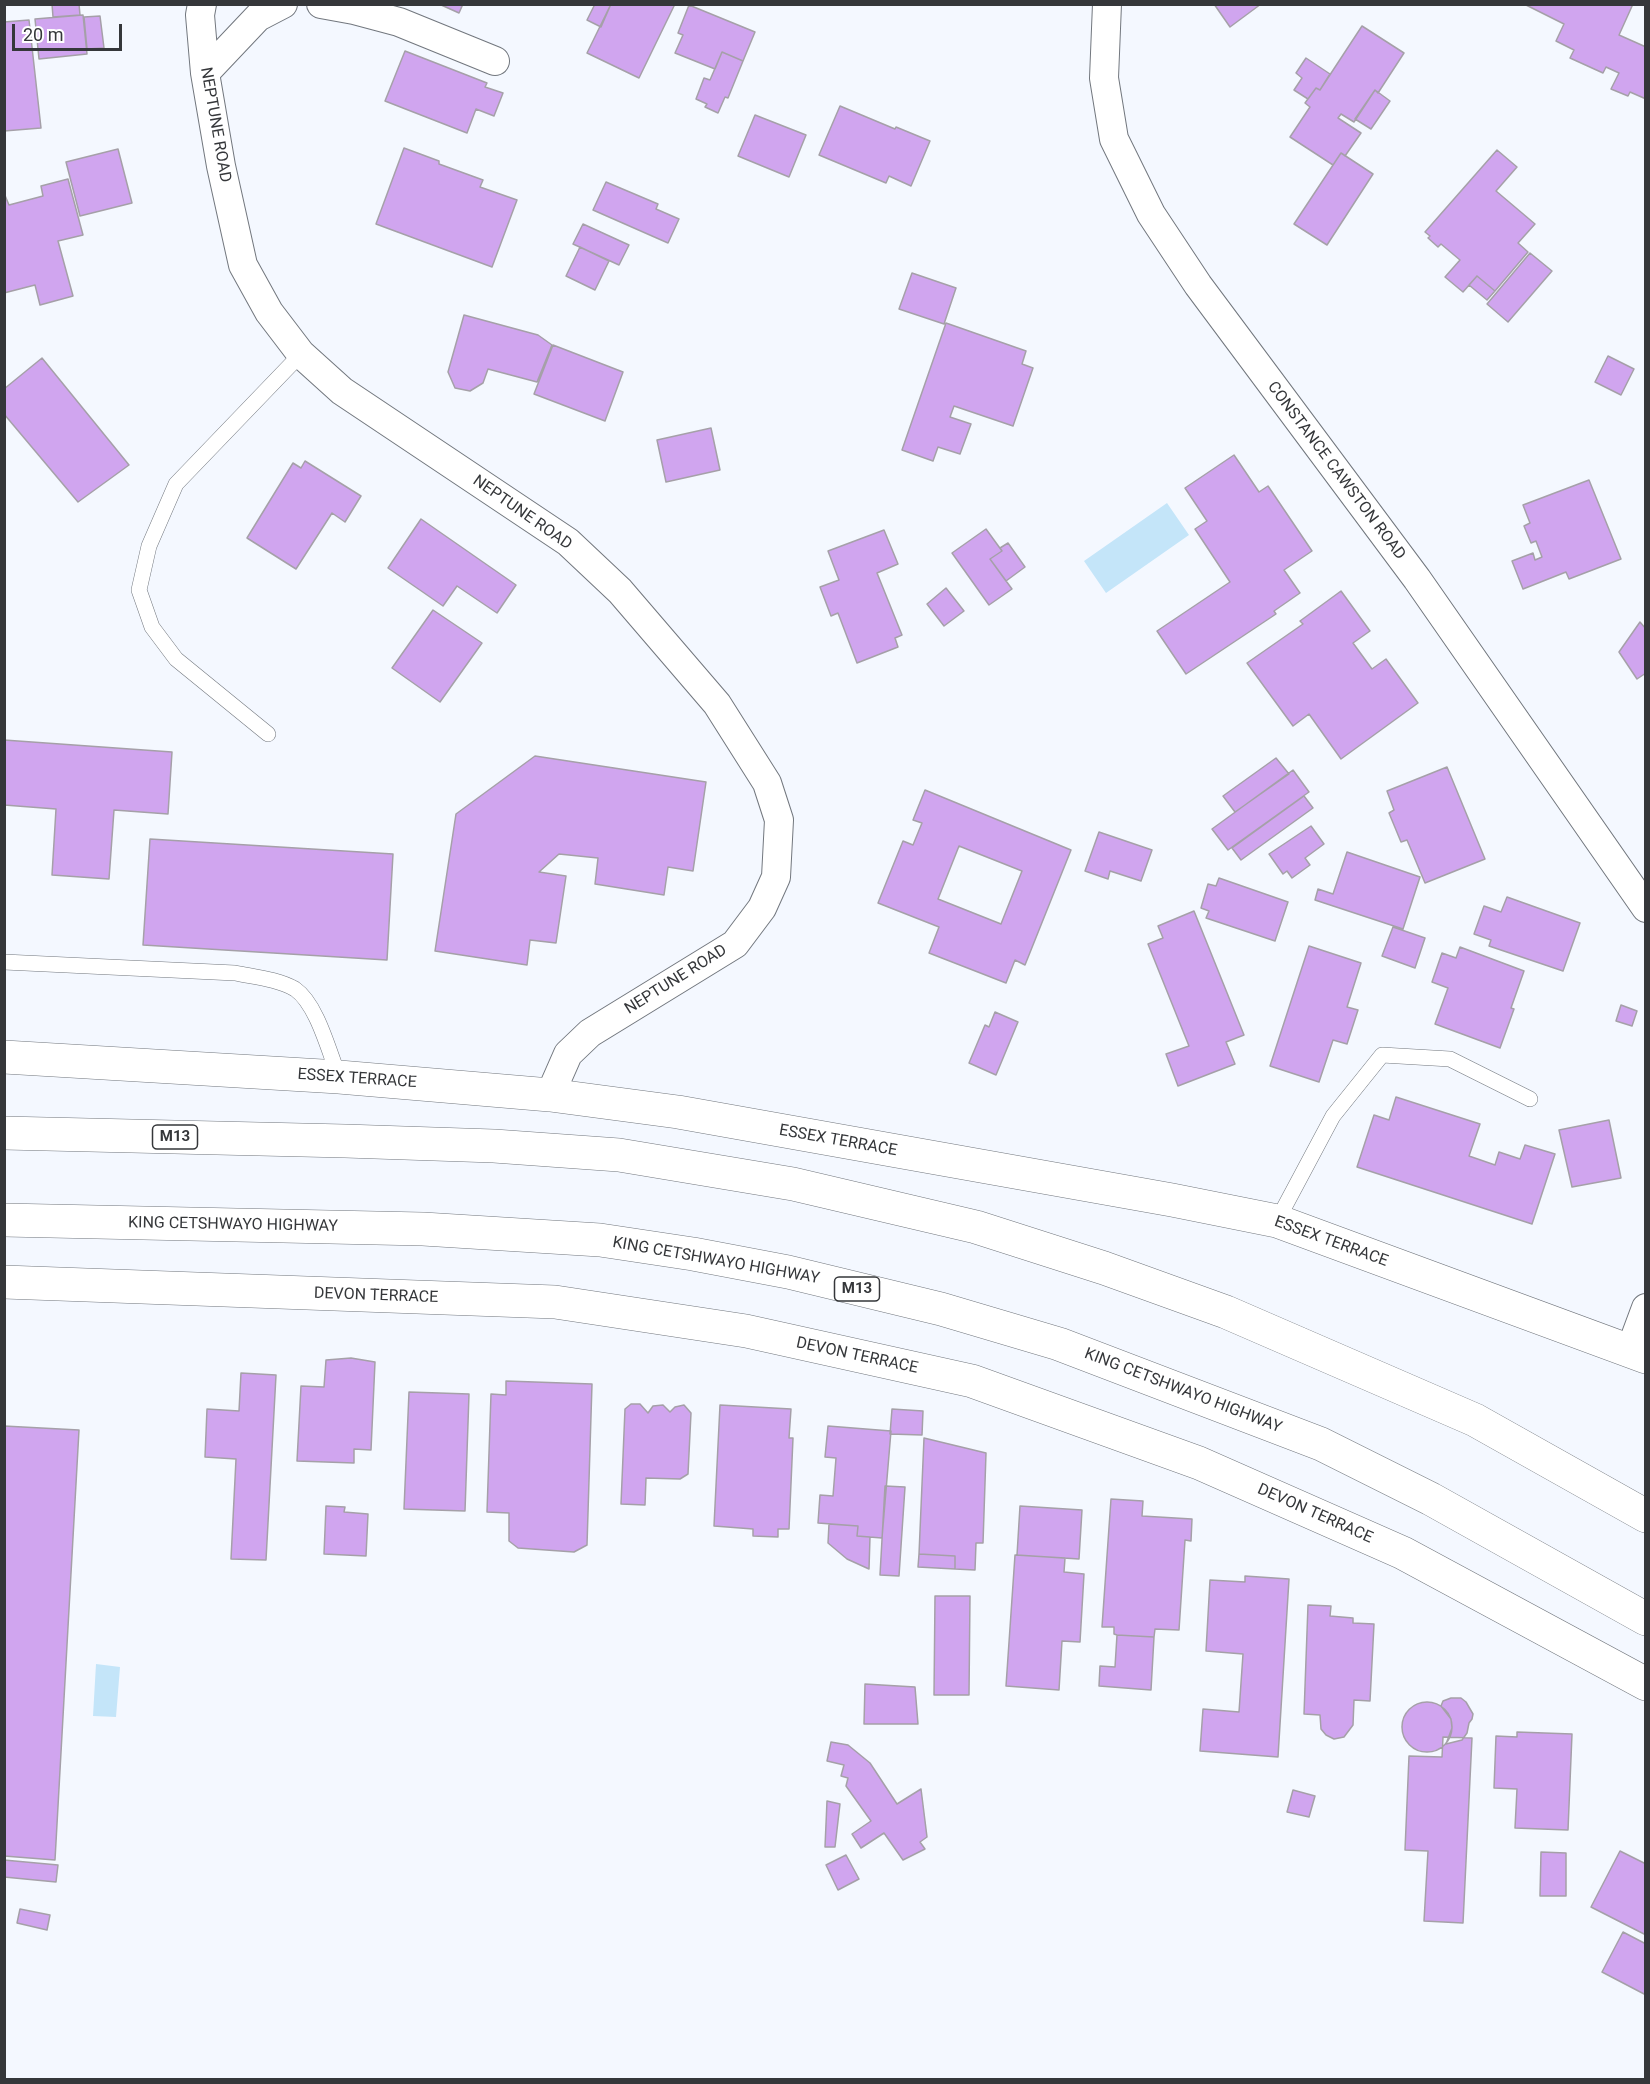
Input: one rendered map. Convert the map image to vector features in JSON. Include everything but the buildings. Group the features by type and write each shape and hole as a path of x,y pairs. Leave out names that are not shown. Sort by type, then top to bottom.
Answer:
{"main road":[{"name":"ESSEX TERRACE","path":"4,1057 339,1077 550,1095 678,1112 1278,1221 1638,1354"},
{"name":"M13","path":"4,1133 345,1141 506,1147 619,1155 816,1190 976,1227 1104,1268 1226,1312 1475,1419 1646,1516"},
{"name":"KING CETSHWAYO HIGHWAY","path":"4,1220 423,1229 600,1240 693,1254 843,1285 941,1309 1059,1344 1321,1444 1431,1499 1646,1619"},
{"name":"DEVON TERRACE","path":"4,1282 555,1302 746,1331 972,1381 1199,1463 1403,1553 1646,1684"}],"street":[{"name":"NEPTUNE ROAD","path":"202,4 200,15 205,73 221,166 243,265 269,312 301,354 342,391 568,542 603,574 717,704 767,783 779,820 776,877 762,908 735,944 590,1033 568,1054 550,1095"},
{"path":"205,73 258,17 283,4"},
{"path":"321,4 399,22 495,61"},
{"name":"CONSTANCE CAWSTON ROAD","path":"1107,4 1104,78 1114,139 1151,214 1198,285 1417,579 1646,908"},
{"path":"1638,1354 1646,1308"}],"lane":[{"path":"268,734 176,659 152,627 139,590 149,546 176,484 301,354"},
{"path":"4,962 235,973 269,980 294,989 310,1004 339,1077"},
{"path":"1278,1221 1333,1116 1382,1055 1450,1059 1530,1099"}],"water":[{"path":"1167,503 1189,535 1106,593 1084,561"},
{"path":"96,1664 120,1667 116,1717 93,1716"}]}
